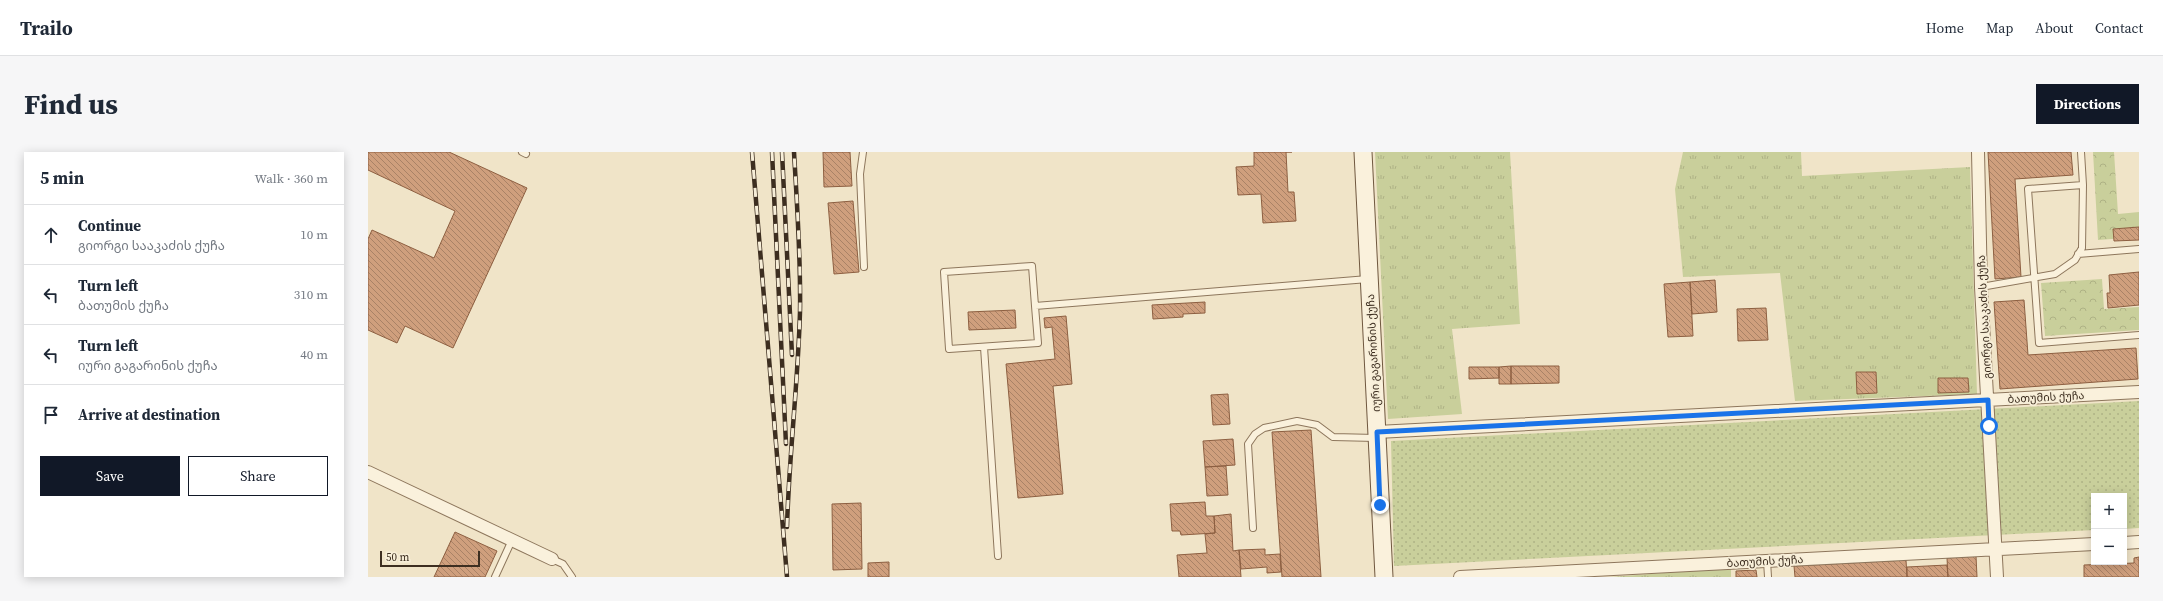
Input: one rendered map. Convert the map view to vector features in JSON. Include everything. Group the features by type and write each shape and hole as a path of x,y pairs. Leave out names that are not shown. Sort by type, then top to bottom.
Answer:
{"street":[{"name":"იური გაგარინის ქუჩა","path":"1363,152 1384,577"},
{"name":"გიორგი სააკაძის ქუჩა","path":"1978,152 1981,287 1997,577"},
{"name":"ბათუმის ქუჩა","path":"1377,435 2139,392"},
{"path":"368,472 552,559"},
{"path":"2127,543 2139,542"},
{"name":"ბათუმის ქუჩა","path":"1460,577 2091,544"}],"lane":[{"path":"863,152 860,174 864,267"},
{"path":"1981,287 2055,274 2075,260 2082,248 2083,185 2081,152"},
{"path":"2083,185 2028,189 2039,343 2139,335"},
{"path":"2078,254 2139,249"},
{"path":"1032,266 1035,306 1038,343 949,349 944,272 1032,266"},
{"path":"1035,306 1369,279"},
{"path":"984,347 998,556"},
{"path":"1253,528 1248,444 1255,434 1264,428 1297,421 1317,425 1333,438 1377,435"},
{"path":"495,577 512,540"},
{"path":"552,559 563,564 572,577"},
{"path":"1767,561 1768,577"}],"green space":[{"path":"1375,152 1510,152 1520,324 1452,329 1462,414 1388,419"},
{"path":"1683,152 1801,152 1802,176 1970,167 1977,394 1795,401 1780,273 1683,277 1675,189"},
{"path":"2093,152 2114,152 2118,214 2139,212 2139,237 2098,240"},
{"path":"2102,279 2104,309 2139,307 2139,330 2045,336 2041,283"},
{"path":"2139,401 2139,528 2127,529 2127,493 2091,493 2091,530 1394,566 1391,441"},
{"path":"1731,568 1731,577 1610,577"}],"building":[{"path":"368,152 449,152 527,188 453,348 405,326 397,343 368,330 368,239 372,230 434,258 455,211 368,170"},
{"path":"823,152 850,152 852,186 824,187"},
{"path":"1254,152 1286,152 1288,192 1294,192 1296,221 1263,223 1261,194 1238,195 1236,167 1254,166"},
{"path":"1988,152 2071,152 2073,175 2015,179 2021,277 1995,279"},
{"path":"853,201 859,272 834,274 828,203"},
{"path":"2139,227 2139,240 2114,241 2113,229"},
{"path":"2139,272 2139,305 2108,308 2107,293 2110,293 2109,275"},
{"path":"1715,280 1717,312 1692,314 1690,282"},
{"path":"1690,282 1693,336 1668,337 1664,284"},
{"path":"2024,300 2028,355 2136,348 2138,379 2000,389 1994,302"},
{"path":"1205,302 1205,313 1183,314 1183,317 1153,319 1152,305"},
{"path":"1766,308 1768,340 1738,341 1737,309"},
{"path":"1015,310 1016,328 969,330 968,312"},
{"path":"1066,316 1072,384 1053,386 1063,494 1018,498 1006,364 1055,359 1052,327 1045,328 1044,318"},
{"path":"1511,366 1559,366 1559,383 1511,384"},
{"path":"1511,366 1511,384 1499,384 1499,367"},
{"path":"1469,367 1499,367 1499,378 1469,379"},
{"path":"1856,372 1876,372 1877,393 1857,394"},
{"path":"1938,378 1968,378 1969,392 1938,393"},
{"path":"1228,394 1230,424 1213,425 1211,395"},
{"path":"1311,430 1321,577 1282,577 1272,432"},
{"path":"1233,439 1235,465 1205,467 1203,441"},
{"path":"1226,466 1228,495 1207,496 1205,467"},
{"path":"1205,502 1206,516 1214,516 1215,533 1181,535 1180,531 1172,531 1170,504"},
{"path":"861,503 862,569 833,570 832,504"},
{"path":"1231,514 1233,551 1239,550 1241,577 1179,577 1177,555 1207,553 1205,534 1215,533 1214,516"},
{"path":"455,532 497,551 485,577 434,577"},
{"path":"1265,549 1265,555 1280,554 1281,572 1267,573 1267,567 1241,569 1239,550"},
{"path":"1976,556 1977,577 1948,577 1947,558"},
{"path":"2139,557 2139,577 2084,577 2084,565 2127,565 2127,563 2134,563 2134,558"},
{"path":"1906,560 1907,577 1795,577 1794,566"},
{"path":"889,562 889,577 868,577 868,563"},
{"path":"1947,565 1948,577 1907,577 1907,567"},
{"path":"1756,570 1757,577 1736,577 1736,571"}],"railway":[{"path":"752,152 787,577"},
{"path":"772,152 786,444"},
{"path":"782,152 792,355"},
{"path":"787,527 800,312 799,252 794,152"}],"route":[{"path":"1380,505 1377,432 1988,400 1989,426"}]}
